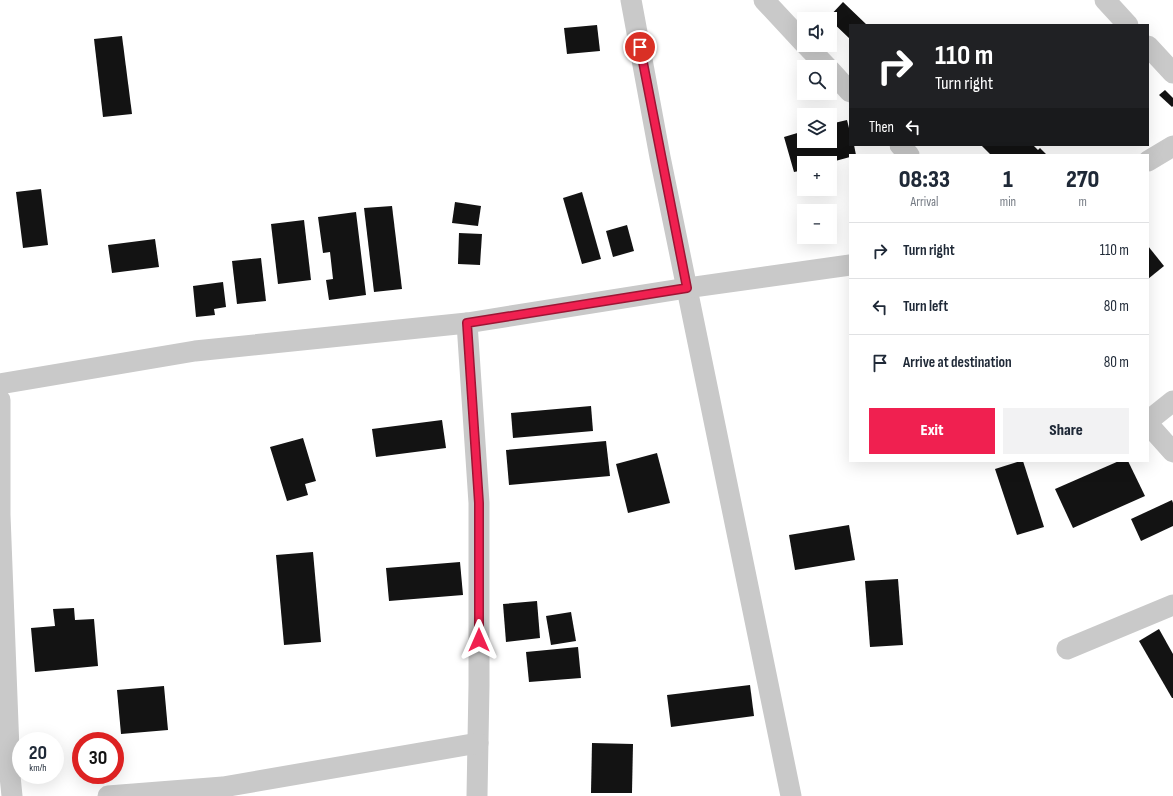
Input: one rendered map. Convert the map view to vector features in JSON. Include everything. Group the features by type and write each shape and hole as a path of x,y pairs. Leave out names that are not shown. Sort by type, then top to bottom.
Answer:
{"street":[{"path":"631,0 662,165 791,796"},
{"path":"764,0 797,35"},
{"path":"1104,0 1127,24"},
{"path":"1149,47 1173,73"},
{"path":"813,52 820,60"},
{"path":"837,78 849,91"},
{"path":"901,146 907,154"},
{"path":"1149,161 1173,146"},
{"path":"0,384 194,351 467,323 687,288 849,265"},
{"path":"467,323 479,503 479,685 477,796"},
{"path":"0,400 0,515 5,777 12,796"},
{"path":"1149,419 1173,401"},
{"path":"1149,425 1173,452"},
{"path":"1066,648 1173,605"},
{"path":"108,796 223,788 478,743"}],"building":[{"path":"843,2 866,24 849,24 849,38 837,27 837,12 834,12"},
{"path":"597,25 600,51 567,54 564,28"},
{"path":"122,36 132,114 103,117 94,39"},
{"path":"1165,90 1173,98 1172,107 1159,95"},
{"path":"847,120 849,128 849,146 854,146 856,154 849,154 849,157 837,161 837,156 797,156 797,171 794,172 784,137 797,133 797,148 837,148 837,122"},
{"path":"982,146 1034,146 1038,150 1040,148 1046,154 990,154"},
{"path":"41,189 48,245 23,248 16,192"},
{"path":"582,192 601,259 582,264 563,198"},
{"path":"455,202 481,206 478,226 452,223"},
{"path":"392,206 402,289 374,292 364,208"},
{"path":"356,212 366,295 329,300 326,280 333,279 330,252 323,253 318,217"},
{"path":"304,220 311,280 278,284 271,224"},
{"path":"627,225 634,251 613,257 606,231"},
{"path":"459,233 482,234 480,265 458,264"},
{"path":"155,239 159,267 112,273 108,245"},
{"path":"1149,247 1164,266 1149,278"},
{"path":"261,258 266,301 237,304 232,261"},
{"path":"223,282 226,307 214,309 215,315 196,317 193,286"},
{"path":"591,406 593,431 513,438 511,413"},
{"path":"442,420 446,448 376,457 372,429"},
{"path":"303,438 316,481 305,484 308,495 287,501 270,447"},
{"path":"606,441 610,476 509,485 506,450"},
{"path":"657,453 670,503 628,513 616,464"},
{"path":"1017,462 1023,462 1044,527 1017,535 995,469"},
{"path":"1117,462 1128,462 1145,496 1073,528 1055,489"},
{"path":"1172,500 1173,526 1141,541 1131,519"},
{"path":"849,525 855,560 795,570 789,535"},
{"path":"313,552 321,642 284,645 276,555"},
{"path":"460,562 463,595 389,601 386,568"},
{"path":"898,579 903,645 870,647 865,581"},
{"path":"537,601 540,638 506,642 503,604"},
{"path":"74,608 75,620 94,619 98,666 35,672 31,628 55,626 53,609"},
{"path":"571,612 576,641 551,645 546,616"},
{"path":"1159,629 1173,654 1173,698 1139,641"},
{"path":"578,647 581,678 529,682 526,652"},
{"path":"750,685 754,716 671,727 667,695"},
{"path":"164,686 168,730 124,734 124,732 121,732 117,690"},
{"path":"592,743 633,744 632,793 591,793"}],"route":[{"path":"479,640 479,503 467,323 687,288 660,157 640,47"}]}
